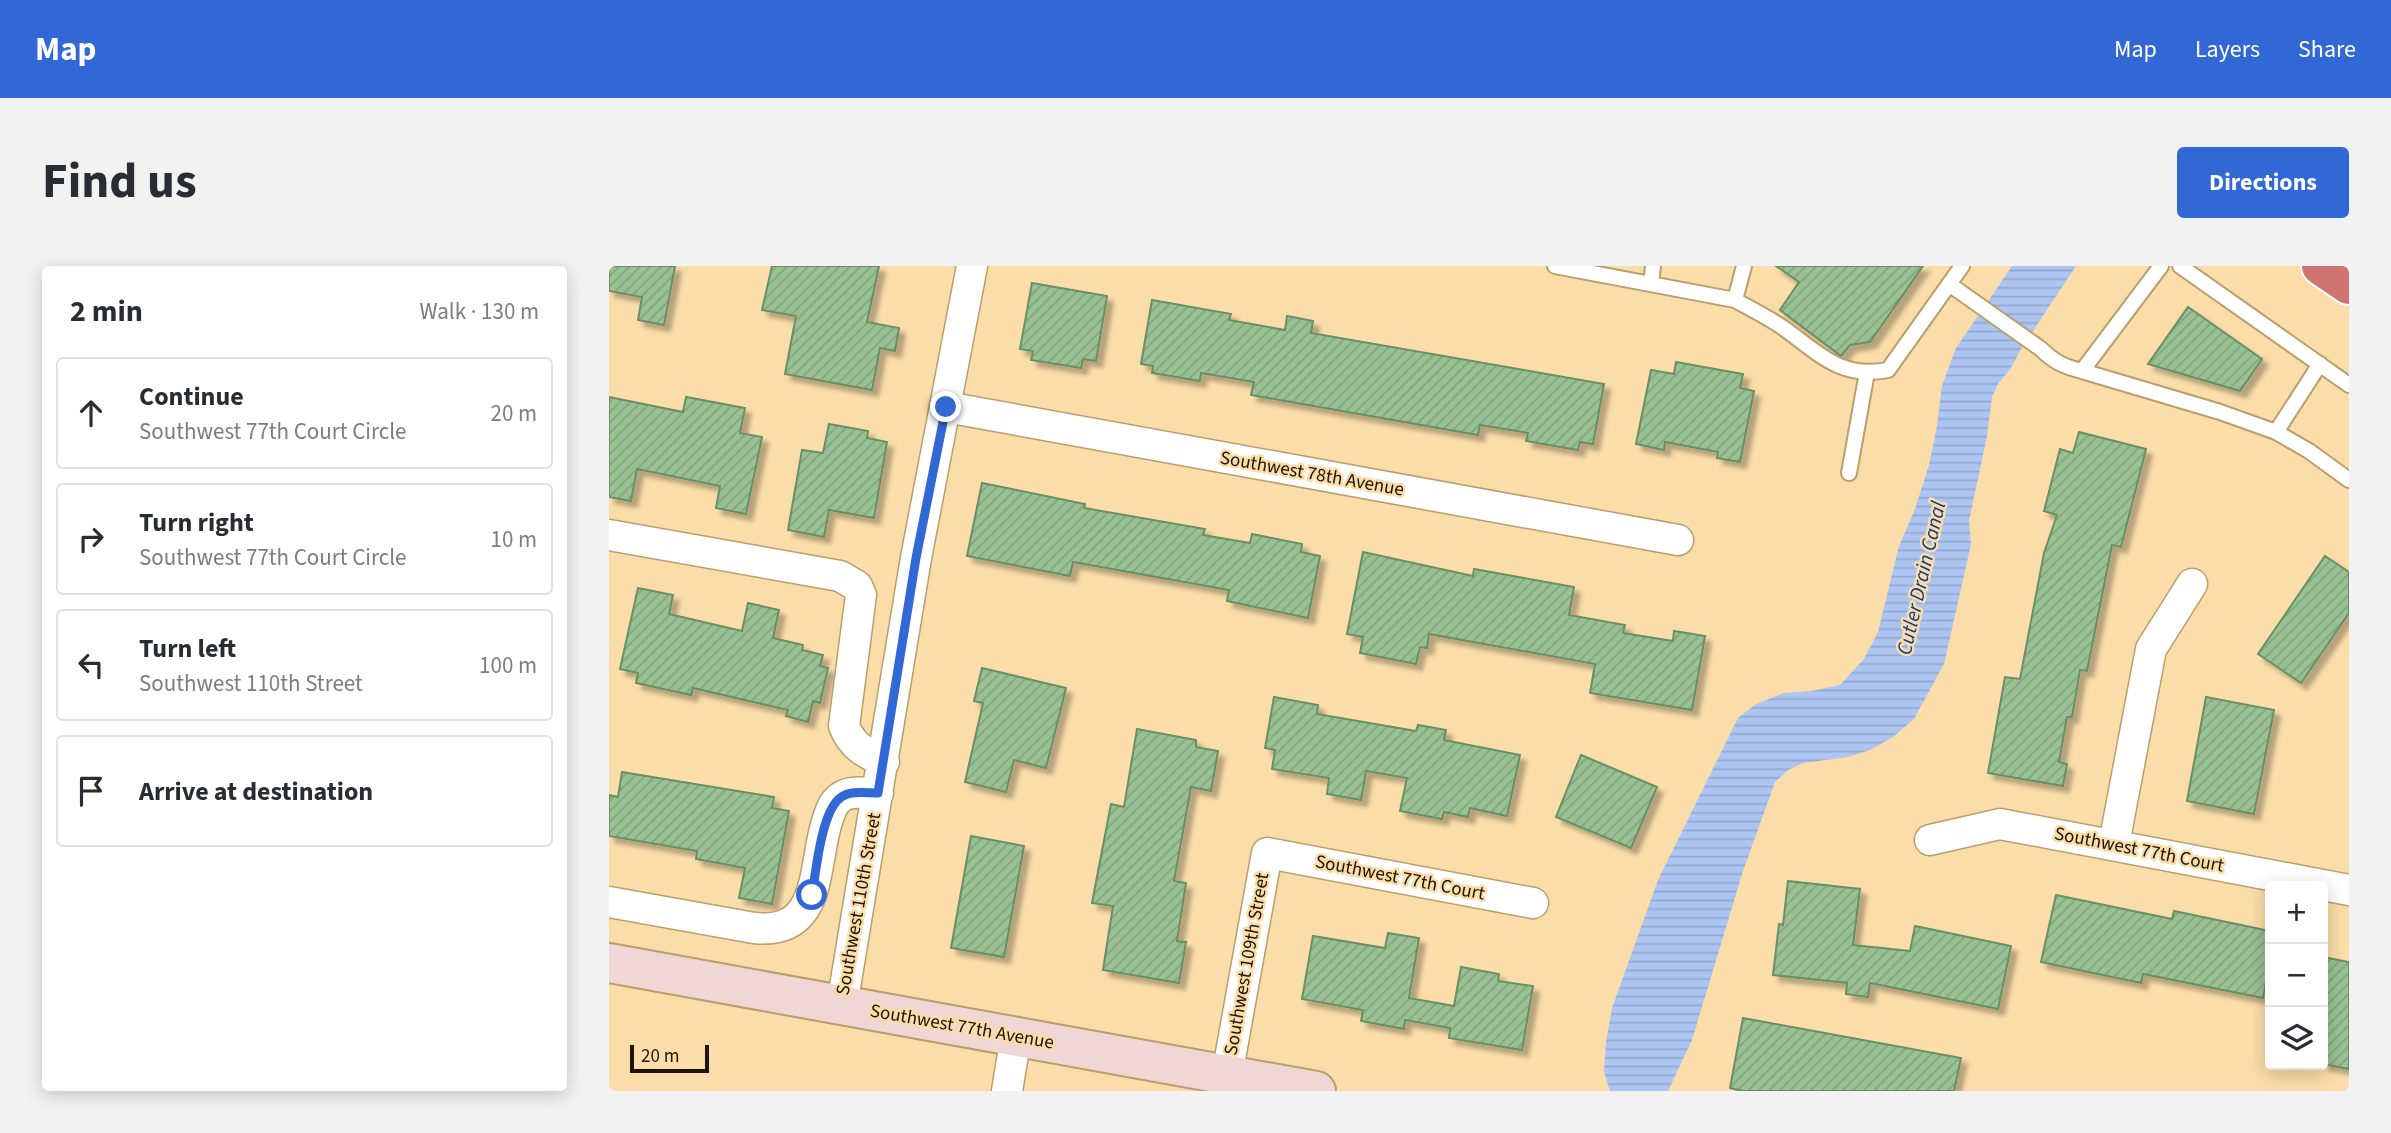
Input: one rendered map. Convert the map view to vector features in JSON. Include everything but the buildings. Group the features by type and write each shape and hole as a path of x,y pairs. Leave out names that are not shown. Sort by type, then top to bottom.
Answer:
{"highway":[{"path":"2321,266 2349,285"}],"street":[{"name":"Southwest 110th Street","path":"842,1005 916,558 972,266"},
{"name":"Southwest 78th Avenue","path":"946,407 1678,540"},
{"path":"609,535 839,576 857,586 861,595 845,726 850,739 860,750 884,762"},
{"path":"2114,844 2151,649 2192,584"},
{"path":"854,651 899,670"},
{"path":"609,902 754,928 783,926 797,919 812,895 829,814 840,798 848,794 878,793"},
{"name":"Southwest 77th Court","path":"1930,840 2000,824 2349,890"},
{"name":"Southwest 77th Court","path":"1267,853 1533,903"},
{"name":"Southwest 109th Street","path":"1227,1075 1267,853"},
{"name":"Southwest 77th Avenue","path":"609,963 1316,1091"},
{"path":"1007,1091 1016,1036"}],"lane":[{"path":"1555,266 1735,300 1779,325 1837,367 1867,372 1888,370 1962,266"},
{"path":"1651,284 1653,266"},
{"path":"1735,300 1744,266"},
{"path":"2082,371 2161,266"},
{"path":"2180,266 2349,385"},
{"path":"1949,284 2042,349 2052,360 2066,367 2220,412 2276,432 2309,451 2349,480"},
{"path":"2276,432 2320,364"},
{"path":"1849,473 1867,372"}],"water":[{"name":"Cutler Drain Canal","path":"2012,266 2076,266 1992,397 1987,436 1969,521 1971,544 1944,664 1914,719 1893,737 1870,750 1848,757 1803,763 1788,770 1775,782 1743,871 1692,1040 1668,1091 1610,1091 1604,1072 1612,1008 1658,880 1738,718 1756,704 1784,693 1840,685 1864,659 1878,632 1899,546 1915,509 1929,465 1942,386 1956,348"}],"route":[{"path":"812,895 824,832 834,804 848,794 878,793 916,558 946,407"}]}
